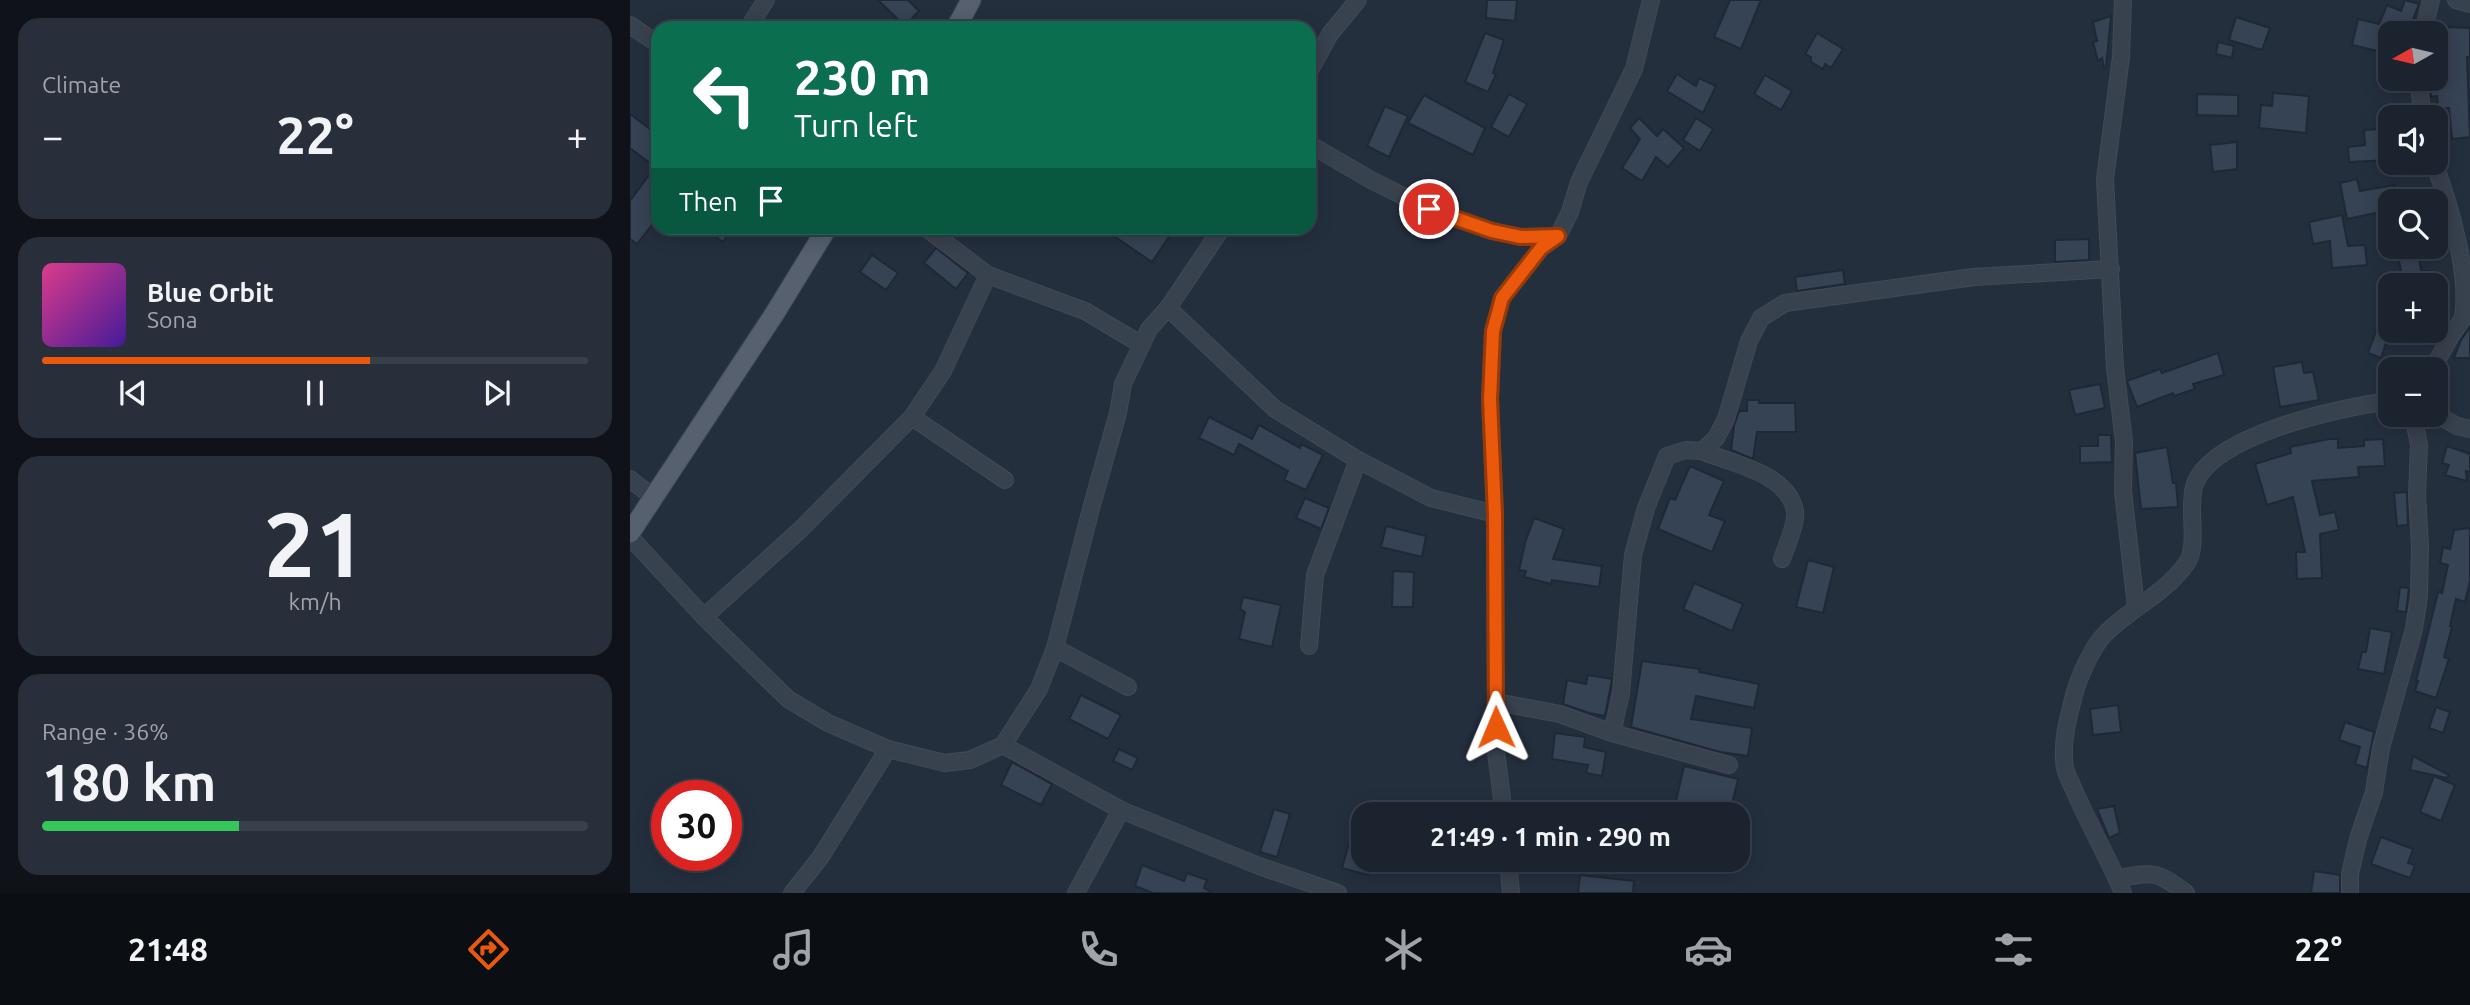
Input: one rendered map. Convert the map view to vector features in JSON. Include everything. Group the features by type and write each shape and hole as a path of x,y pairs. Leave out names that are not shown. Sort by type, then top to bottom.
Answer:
{"main road":[{"path":"960,21 971,0"},
{"path":"630,535 823,235"}],"street":[{"path":"752,21 766,0"},
{"path":"1316,60 1331,34 1358,0"},
{"path":"1502,802 1496,752 1495,514 1490,399 1493,331 1502,298 1541,248 1558,236 1570,212 1579,182 1634,69 1651,0"},
{"path":"2123,0 2121,57 2105,179 2115,368 2124,441 2123,491 2136,607"},
{"path":"2426,21 2431,0"},
{"path":"2455,0 2470,4"},
{"path":"631,28 651,40"},
{"path":"1316,148 1429,209 1492,231 1521,237 1558,236"},
{"path":"2438,175 2464,244 2469,271 2466,321 2452,334 2440,357"},
{"path":"935,235 988,275 1085,311 1142,345"},
{"path":"630,535 704,617 788,699 828,723 888,749 945,762 970,760 1003,745 1039,689 1055,648 1091,505 1118,413 1123,384 1149,329 1168,308 1217,235"},
{"path":"1702,451 1716,438 1726,419 1749,341 1761,318 1785,303 1974,277 2111,269"},
{"path":"704,617 800,530 912,417 943,372 988,275"},
{"path":"1168,308 1275,409 1358,460 1431,498 1495,514"},
{"path":"2186,893 2167,878 2146,872 2120,886 2065,769 2066,726 2078,679 2103,636 2136,607 2158,594 2190,557 2194,485 2214,458 2290,422 2378,404"},
{"path":"912,417 1005,480"},
{"path":"2448,421 2470,429"},
{"path":"2350,893 2350,874 2358,839 2374,792 2382,748 2414,629 2419,596 2419,445 2415,427"},
{"path":"1612,733 1621,693 1633,555 1646,508 1667,456 1686,450 1702,451 1759,472 1786,489 1796,513 1782,559"},
{"path":"1309,646 1315,575 1358,460"},
{"path":"630,479 654,498"},
{"path":"1055,648 1128,687"},
{"path":"1496,702 1560,714 1612,733 1729,765"},
{"path":"1003,745 1121,810 1259,866 1338,893"},
{"path":"792,893 820,858 888,749"},
{"path":"1076,893 1121,810"},
{"path":"1509,872 1511,893"}],"building":[{"path":"878,0 908,0 919,11 910,21 900,21"},
{"path":"1487,0 1517,0 1515,21 1486,18"},
{"path":"1730,0 1761,0 1741,49 1714,37"},
{"path":"2405,0 2419,4 2412,21 2380,21 2387,5 2401,11"},
{"path":"2111,16 2104,68 2102,58 2098,61 2093,42 2097,41 2093,22"},
{"path":"2236,17 2270,28 2262,50 2229,40"},
{"path":"2358,19 2378,24 2378,51 2352,45"},
{"path":"2448,27 2470,28 2470,57 2467,57 2470,137 2452,139 2448,105 2438,105 2437,96 2431,97 2430,91 2448,91"},
{"path":"1485,33 1504,40 1493,73 1496,74 1488,92 1465,82"},
{"path":"1817,33 1843,49 1831,68 1825,64 1823,69 1811,62 1811,57 1805,54"},
{"path":"2218,42 2234,46 2232,58 2216,54"},
{"path":"1677,74 1696,86 1699,78 1716,86 1703,113 1667,91"},
{"path":"1765,75 1792,91 1781,110 1754,94"},
{"path":"2273,93 2309,96 2306,133 2259,128 2261,105 2272,106"},
{"path":"1509,94 1527,104 1509,137 1491,127"},
{"path":"2197,94 2238,95 2238,116 2197,115"},
{"path":"1424,95 1485,128 1473,155 1408,123"},
{"path":"1385,106 1408,116 1389,157 1367,146"},
{"path":"630,114 651,130 651,164 630,148"},
{"path":"1639,118 1657,136 1663,129 1684,148 1668,167 1656,157 1642,181 1622,168 1640,139 1630,128"},
{"path":"1696,118 1713,129 1700,151 1683,140"},
{"path":"2378,129 2378,161 2349,162 2348,147 2365,145 2364,130"},
{"path":"2237,142 2237,169 2213,172 2210,145"},
{"path":"651,172 651,226 637,244 630,239 630,201"},
{"path":"2357,179 2360,191 2394,185 2395,189 2378,189 2378,213 2347,219 2340,183"},
{"path":"2342,215 2348,246 2365,245 2367,265 2332,268 2330,241 2313,244 2309,222"},
{"path":"712,235 728,235 723,242"},
{"path":"1112,235 1170,235 1152,262"},
{"path":"2089,239 2089,260 2055,262 2055,240"},
{"path":"936,248 968,273 956,289 924,263"},
{"path":"872,255 898,273 886,290 860,272"},
{"path":"2399,259 2419,259 2421,270 2432,273 2401,273"},
{"path":"1843,270 1845,284 1797,291 1795,277"},
{"path":"2378,326 2378,343 2386,343 2381,357 2368,353"},
{"path":"2470,327 2470,358 2454,358 2461,340"},
{"path":"2218,353 2224,375 2193,384 2195,389 2174,396 2173,393 2137,407 2127,381 2160,369 2162,373"},
{"path":"2302,362 2304,373 2313,372 2319,400 2280,407 2273,367"},
{"path":"2100,384 2105,408 2075,415 2069,390"},
{"path":"1747,400 1759,400 1759,403 1795,403 1796,432 1757,432 1753,459 1731,450 1734,426 1739,411 1747,411"},
{"path":"1209,417 1252,439 1259,425 1300,448 1301,444 1323,455 1306,490 1284,480 1288,471 1239,444 1234,455 1199,438"},
{"path":"2098,435 2111,435 2112,462 2080,463 2080,446 2098,446"},
{"path":"2338,439 2338,448 2364,446 2364,440 2383,439 2385,466 2358,467 2359,477 2312,481 2320,515 2335,512 2339,530 2320,534 2322,578 2297,579 2296,552 2305,552 2293,497 2267,505 2255,464 2291,453 2290,447"},
{"path":"2447,446 2470,454 2467,481 2445,475 2449,465 2442,463"},
{"path":"2167,447 2173,483 2176,483 2178,507 2141,509 2135,453"},
{"path":"1690,466 1724,481 1709,515 1725,521 1712,552 1658,529 1670,498 1675,500"},
{"path":"2407,492 2408,525 2397,526 2394,493"},
{"path":"1305,498 1329,508 1321,529 1296,518"},
{"path":"1534,518 1564,529 1553,559 1602,566 1599,587 1552,580 1551,584 1524,577 1526,571 1519,570"},
{"path":"1386,526 1426,536 1422,557 1381,547"},
{"path":"2470,528 2470,581 2465,602 2456,599 2444,657 2449,659 2436,698 2415,691 2416,681 2438,592 2442,593 2448,565 2440,563 2443,547 2450,549 2454,530"},
{"path":"1808,560 1834,567 1823,613 1796,607"},
{"path":"1393,571 1414,572 1413,607 1392,607"},
{"path":"1694,583 1743,604 1732,631 1683,609"},
{"path":"2400,587 2409,588 2406,612 2397,611"},
{"path":"1243,597 1281,605 1272,647 1239,639 1245,612 1240,609"},
{"path":"2370,628 2392,632 2384,674 2358,669 2362,652 2366,652"},
{"path":"1642,661 1700,669 1699,672 1759,684 1754,708 1696,696 1691,719 1752,728 1748,756 1720,752 1631,727"},
{"path":"1588,675 1612,679 1605,716 1563,704 1567,680 1586,684"},
{"path":"1081,695 1121,715 1108,739 1069,719"},
{"path":"2118,705 2121,732 2093,735 2090,709"},
{"path":"2436,707 2450,712 2443,733 2429,728"},
{"path":"2345,722 2374,732 2367,768 2355,764 2360,747 2339,740"},
{"path":"1555,733 1585,737 1584,747 1606,752 1602,776 1586,773 1588,765 1552,759"},
{"path":"1119,749 1138,758 1132,770 1113,761"},
{"path":"2413,756 2449,775 2447,778 2410,770"},
{"path":"1012,762 1052,784 1041,805 1001,785"},
{"path":"1684,766 1738,779 1733,802 1676,801"},
{"path":"2434,776 2455,785 2441,821 2420,812"},
{"path":"2114,806 2120,833 2109,838 2097,809"},
{"path":"1274,809 1290,814 1277,857 1260,852"},
{"path":"1351,836 1351,870 1342,868"},
{"path":"2381,837 2413,849 2408,863 2415,865 2410,878 2371,864"},
{"path":"1142,865 1184,881 1187,873 1207,880 1204,888 1213,893 1153,893 1135,886"},
{"path":"2314,871 2340,875 2340,893 2311,893"},
{"path":"1580,875 1634,881 1633,893 1578,893"}],"route":[{"path":"1429,209 1492,231 1521,237 1558,236 1541,248 1502,298 1493,331 1490,399 1495,514 1496,727"}]}
